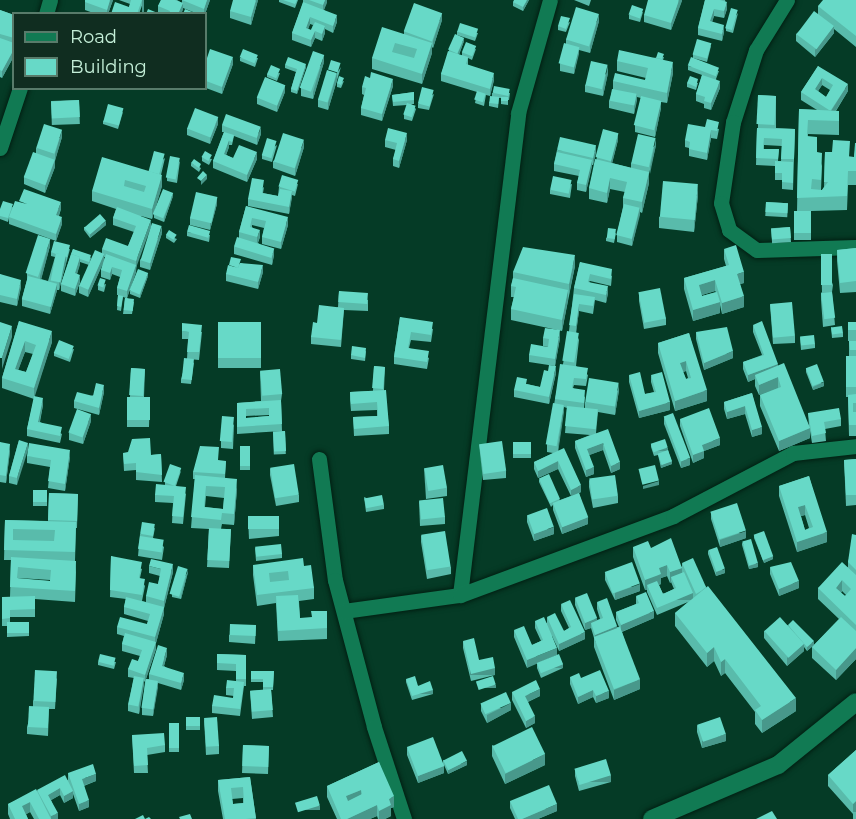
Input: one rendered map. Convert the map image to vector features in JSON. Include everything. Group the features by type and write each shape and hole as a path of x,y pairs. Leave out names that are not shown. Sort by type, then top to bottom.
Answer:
{"main road":[{"path":"652,819 778,765 856,702"}],"street":[{"path":"460,595 518,113 550,0"},
{"path":"787,0 756,50 733,122 721,203 729,230 757,250 856,247"},
{"path":"0,148 19,90"},
{"path":"344,611 460,595 673,516 792,453 856,446"},
{"path":"319,459 335,580 374,727 404,819"}],"building":[{"path":"85,0 110,0 107,10 85,2"},
{"path":"131,0 142,0 138,12 112,12 115,2 129,7"},
{"path":"161,0 175,0 183,3 179,12 170,12 158,6"},
{"path":"182,0 207,0 204,9"},
{"path":"233,0 256,0 251,17 230,11"},
{"path":"283,0 297,0 295,4"},
{"path":"309,0 325,0 323,5"},
{"path":"514,0 527,0 523,7 513,2"},
{"path":"648,0 679,0 671,23 644,15"},
{"path":"705,0 727,2 724,11 714,9 710,21 724,25 722,34 698,28"},
{"path":"823,0 856,0 856,36 818,6"},
{"path":"303,2 337,15 333,26 310,17 306,28 311,30 315,22 325,26 322,34 315,31 311,40 292,33"},
{"path":"414,3 442,13 432,41 404,31"},
{"path":"632,5 643,9 640,19 629,14"},
{"path":"576,7 599,14 589,47 566,40"},
{"path":"731,8 738,10 732,30 725,28"},
{"path":"0,10 12,14 12,37 0,34"},
{"path":"814,11 834,26 817,49 797,34"},
{"path":"561,16 570,18 566,29 558,26"},
{"path":"460,23 478,29 475,37 457,32"},
{"path":"382,27 432,43 422,74 372,58","holes":["395,43 417,49 414,58 392,52"]},
{"path":"455,34 464,38 457,54 448,50"},
{"path":"0,38 12,42 12,53 2,71 0,70"},
{"path":"697,39 711,43 707,59 693,54"},
{"path":"466,42 476,46 472,56 462,52"},
{"path":"564,43 579,47 574,67 559,63"},
{"path":"210,49 233,57 222,87 207,81 207,58"},
{"path":"243,49 258,55 254,63 240,57"},
{"path":"619,50 673,62 667,93 613,81 615,73 645,80 648,68 617,61"},
{"path":"313,51 324,55 311,92 300,88"},
{"path":"448,51 468,57 466,64 494,73 490,89 441,74"},
{"path":"658,52 664,54 662,59 656,58"},
{"path":"288,57 306,64 297,91 291,89 297,69 285,65"},
{"path":"691,57 719,68 716,76 688,65"},
{"path":"331,60 341,63 338,72 328,70"},
{"path":"591,61 608,65 602,89 585,85"},
{"path":"271,65 280,69 276,78 267,74"},
{"path":"818,66 848,84 831,110 801,92","holes":["822,78 833,85 826,97 815,89"]},
{"path":"327,70 337,73 327,103 318,100"},
{"path":"371,72 393,79 382,114 361,108 366,88 362,87 365,76 370,78"},
{"path":"702,75 720,81 711,103 704,101 705,97 696,94"},
{"path":"339,76 344,78 341,85 337,83"},
{"path":"690,76 698,79 696,87 687,83"},
{"path":"265,77 285,85 277,106 257,97"},
{"path":"494,86 510,89 508,96 493,93"},
{"path":"422,87 434,90 430,106 418,103"},
{"path":"612,89 637,94 634,106 610,101"},
{"path":"477,91 486,94 483,102 474,100"},
{"path":"414,92 414,100 393,102 392,95"},
{"path":"758,95 776,96 774,125 756,124"},
{"path":"490,96 499,97 498,104 489,103"},
{"path":"641,96 661,101 654,130 634,125"},
{"path":"501,97 508,97 508,101 501,101"},
{"path":"79,100 80,117 52,118 51,101"},
{"path":"407,103 416,106 412,117 403,114"},
{"path":"108,104 123,108 119,126 103,121"},
{"path":"195,108 218,117 210,137 187,129"},
{"path":"799,109 839,111 839,121 808,120 807,136 817,137 817,152 822,153 821,180 812,179 811,189 822,190 828,182 824,182 825,152 832,152 833,140 850,141 849,157 856,157 856,171 848,171 847,196 797,198"},
{"path":"226,114 261,127 257,138 222,125"},
{"path":"707,119 719,122 717,131 711,130 707,153 689,149 690,142 685,140 688,124 705,127"},
{"path":"44,124 62,130 54,154 36,148"},
{"path":"388,128 407,133 399,161 393,159 397,143 385,140"},
{"path":"757,128 795,129 794,159 781,159 782,139 764,138 763,149 779,149 778,159 756,158"},
{"path":"603,129 618,133 611,161 595,157"},
{"path":"224,132 234,135 232,142 222,137"},
{"path":"283,133 304,140 295,168 274,162"},
{"path":"638,134 656,138 649,167 631,163"},
{"path":"222,137 229,140 224,154 233,158 239,145 257,152 247,175 213,161"},
{"path":"560,137 596,145 593,158 557,150"},
{"path":"267,138 277,141 271,158 262,155"},
{"path":"154,151 165,154 159,174 149,171"},
{"path":"205,151 212,155 208,161 202,157"},
{"path":"33,152 55,160 45,185 24,177"},
{"path":"557,152 592,160 586,185 577,183 580,170 554,164"},
{"path":"170,156 180,158 176,180 166,178"},
{"path":"102,157 162,175 152,209 92,191","holes":["125,180 146,186 144,192 124,186"]},
{"path":"194,159 201,164 199,168 191,163"},
{"path":"595,159 649,172 642,202 623,198 627,182 610,178 607,193 589,188"},
{"path":"775,161 793,162 793,183 782,182 782,173 775,173"},
{"path":"203,171 207,175 201,181 197,178"},
{"path":"282,175 298,180 295,191 278,186"},
{"path":"553,176 572,180 569,194 550,190"},
{"path":"252,178 264,180 262,193 278,196 280,189 292,191 289,207 248,199"},
{"path":"663,181 698,184 695,220 660,217"},
{"path":"24,189 61,202 56,215 62,217 56,234 9,217 15,201 27,204 19,201"},
{"path":"163,189 173,193 163,218 153,214"},
{"path":"196,192 217,197 211,223 190,218"},
{"path":"3,201 13,204 8,218 0,216"},
{"path":"766,202 788,203 787,213 765,212"},
{"path":"624,204 640,208 632,239 616,235"},
{"path":"246,206 288,217 281,242 262,237 266,221 252,218 250,227 260,230 257,237 239,232"},
{"path":"117,207 151,220 136,261 102,249 106,238 128,246 136,226 113,218"},
{"path":"794,211 811,211 811,233 794,233"},
{"path":"100,214 106,221 90,235 84,228"},
{"path":"152,223 162,226 150,263 141,260"},
{"path":"189,225 210,231 208,238 187,232"},
{"path":"790,227 791,238 772,240 771,229"},
{"path":"608,228 616,229 615,239 607,238"},
{"path":"169,230 177,235 173,240 166,235"},
{"path":"38,235 50,239 38,277 26,273"},
{"path":"237,237 274,248 271,258 234,247"},
{"path":"54,241 70,245 67,257 51,252"},
{"path":"736,245 744,272 737,274 744,296 722,303 715,280 699,285 702,296 717,292 720,302 693,310 684,278 729,265 724,249"},
{"path":"523,247 575,255 569,284 513,272"},
{"path":"856,248 856,281 840,283 837,250"},
{"path":"73,249 91,255 89,262 71,254"},
{"path":"95,250 104,254 88,290 79,286"},
{"path":"56,253 66,255 60,282 51,280"},
{"path":"71,254 80,257 75,273 80,275 75,289 61,284"},
{"path":"106,254 136,265 127,291 117,288 122,270 112,267 110,273 101,270"},
{"path":"821,254 832,254 832,285 821,285"},
{"path":"231,257 241,259 238,268 229,265"},
{"path":"580,262 612,269 611,279 590,274 588,282 608,286 606,295 574,288"},
{"path":"240,263 263,265 258,282 226,274 228,265 238,268"},
{"path":"138,269 148,273 140,294 129,290"},
{"path":"0,274 21,280 17,299 0,295"},
{"path":"28,276 57,284 51,307 22,299"},
{"path":"100,278 106,280 103,287 98,286"},
{"path":"513,278 568,290 562,320 511,309 516,287 511,286"},
{"path":"660,288 666,318 644,323 638,292"},
{"path":"339,291 368,293 367,304 338,302"},
{"path":"832,292 835,318 824,319 821,293"},
{"path":"574,294 595,297 593,306 579,304 576,326 569,325"},
{"path":"118,295 123,296 121,307 117,306"},
{"path":"125,298 134,299 133,311 124,310"},
{"path":"792,302 795,336 773,338 770,304"},
{"path":"319,305 344,308 341,340 311,337 313,322 317,323"},
{"path":"400,317 433,322 431,335 411,332 408,348 429,351 427,362 394,357"},
{"path":"19,321 52,331 34,388 2,378","holes":["25,341 36,345 26,372 15,369"]},
{"path":"762,321 778,364 748,375 743,362 764,355 753,325"},
{"path":"0,322 12,326 2,358 0,358"},
{"path":"218,322 261,322 261,358 218,358"},
{"path":"848,322 856,322 856,330 848,330"},
{"path":"182,323 202,325 199,352 187,352 189,332 182,331"},
{"path":"842,326 843,333 832,334 831,328"},
{"path":"727,327 733,351 704,363 696,332"},
{"path":"545,328 560,330 555,359 529,355 531,344 548,347 549,339 543,338"},
{"path":"567,331 579,333 574,363 562,361"},
{"path":"689,333 707,390 675,401 658,343","holes":["686,361 691,378 686,379 680,363"]},
{"path":"814,335 815,344 801,345 800,336"},
{"path":"59,340 74,346 69,359 54,353"},
{"path":"849,341 856,341 856,350 850,350"},
{"path":"352,346 366,348 365,358 351,355"},
{"path":"846,356 856,356 856,387 846,387"},
{"path":"184,358 194,359 192,380 182,379"},
{"path":"784,363 810,428 779,441 760,395 781,387 778,377 759,385 755,375"},
{"path":"560,364 588,368 586,379 574,378 572,388 585,390 584,403 555,399"},
{"path":"817,364 824,382 813,386 806,368"},
{"path":"549,365 556,366 549,397 514,390 517,377 527,379 526,384 540,387 544,370 548,371"},
{"path":"374,366 385,367 383,389 372,388"},
{"path":"131,368 145,369 143,396 129,395"},
{"path":"280,369 282,394 262,396 260,371"},
{"path":"640,372 645,394 656,392 651,375 662,372 670,402 639,411 629,375"},
{"path":"589,378 619,383 615,406 585,402"},
{"path":"96,383 104,385 99,408 74,401 77,392 93,396"},
{"path":"386,390 389,426 354,429 353,417 378,416 377,402 351,404 350,392"},
{"path":"752,393 762,427 752,430 745,406 727,412 724,402"},
{"path":"856,394 853,412 856,412 856,425 849,425 848,395"},
{"path":"34,396 43,398 38,422 62,427 60,436 27,429"},
{"path":"127,397 150,397 150,420 127,420"},
{"path":"281,400 282,424 237,427 237,403","holes":["269,408 269,416 246,418 246,409"]},
{"path":"553,403 564,405 557,446 546,444"},
{"path":"567,406 598,409 596,429 565,426"},
{"path":"709,408 720,438 702,445 704,451 693,455 680,419"},
{"path":"839,408 841,419 824,422 826,433 812,436 808,413"},
{"path":"77,409 91,414 83,438 68,432"},
{"path":"673,413 690,458 681,461 664,417"},
{"path":"222,416 234,417 232,442 220,441"},
{"path":"608,429 620,462 611,466 603,443 587,449 594,467 586,470 575,441"},
{"path":"285,431 286,451 274,452 273,432"},
{"path":"150,438 151,455 161,454 162,475 136,472 136,463 124,464 123,453 128,452 132,439"},
{"path":"665,439 668,448 654,452 651,444"},
{"path":"19,440 28,443 17,478 9,476"},
{"path":"502,441 506,471 483,474 479,444"},
{"path":"0,442 10,444 6,476 0,475"},
{"path":"513,442 531,442 531,454 513,454"},
{"path":"29,443 70,450 65,484 48,481 51,460 27,456"},
{"path":"200,446 219,447 218,460 226,461 225,474 193,472"},
{"path":"240,446 250,446 250,466 240,466"},
{"path":"564,448 581,485 571,490 558,461 538,471 534,462"},
{"path":"668,450 672,461 662,465 658,454"},
{"path":"856,459 856,495 846,495 844,460"},
{"path":"170,464 181,468 175,486 164,482"},
{"path":"294,464 299,495 275,498 270,468"},
{"path":"443,465 447,488 428,491 424,468"},
{"path":"655,465 659,481 642,485 639,469"},
{"path":"549,474 560,499 550,503 539,478"},
{"path":"195,475 237,479 234,514 222,513 221,520 191,517","holes":["206,486 225,487 223,509 204,507"]},
{"path":"615,475 618,496 592,499 589,479"},
{"path":"809,476 827,532 797,542 779,486","holes":["805,505 813,527 805,530 798,507"]},
{"path":"156,484 186,487 183,517 172,516 174,496 155,495"},
{"path":"33,490 47,490 47,502 33,502"},
{"path":"49,493 78,494 77,521 48,520"},
{"path":"579,493 588,517 562,527 553,503"},
{"path":"382,495 384,505 366,508 364,498"},
{"path":"443,498 445,517 421,519 419,501"},
{"path":"737,503 746,531 719,539 710,512"},
{"path":"547,508 554,527 534,534 527,515"},
{"path":"248,516 279,516 279,529 248,529"},
{"path":"5,520 76,522 75,552 4,550","holes":["13,529 55,530 54,541 13,540"]},
{"path":"142,522 155,524 153,536 140,534"},
{"path":"209,528 231,529 229,561 207,560"},
{"path":"445,531 451,567 427,570 421,535"},
{"path":"764,531 773,556 763,560 754,535"},
{"path":"852,534 856,535 856,570 848,562"},
{"path":"140,536 164,540 162,553 138,549"},
{"path":"671,538 682,568 670,572 667,565 659,568 661,574 645,580 633,547 648,541 651,548"},
{"path":"751,539 758,563 749,566 742,541"},
{"path":"281,544 282,554 256,557 255,547"},
{"path":"717,547 725,569 716,572 709,550"},
{"path":"111,556 142,562 139,578 145,579 142,595 110,590"},
{"path":"11,557 76,561 75,591 10,587","holes":["18,567 51,570 50,581 17,578"]},
{"path":"303,558 304,566 311,565 314,588 257,595 253,565","holes":["288,571 289,580 270,582 269,573"]},
{"path":"693,558 706,587 696,594 682,563"},
{"path":"151,559 173,564 164,601 146,596 149,582 158,584 161,569 149,566"},
{"path":"632,562 640,584 613,594 605,572"},
{"path":"791,562 799,581 779,589 770,567"},
{"path":"842,562 856,575 856,625 818,588","holes":["842,580 851,589 845,596 836,588"]},
{"path":"178,566 188,569 179,597 170,594"},
{"path":"684,572 693,593 657,608 647,585 657,581 663,594 676,588 671,577"},
{"path":"708,586 796,698 762,720 755,710 761,706 725,659 721,662 714,647 707,653 675,613"},
{"path":"646,592 654,611 621,625 616,612 639,603 636,596"},
{"path":"587,593 597,618 585,623 575,598"},
{"path":"298,595 300,618 312,617 311,611 327,611 327,628 278,631 276,596"},
{"path":"35,596 35,609 10,610 10,618 2,619 2,597"},
{"path":"126,597 164,607 155,637 117,627 120,617 147,624 150,614 124,607"},
{"path":"607,598 617,626 595,635 591,623 603,618 597,602"},
{"path":"570,600 585,632 559,644 547,617 555,613 564,631 571,627 561,604"},
{"path":"544,617 557,648 527,660 514,630 524,626 532,645 543,640 535,621"},
{"path":"780,617 804,644 788,658 764,631"},
{"path":"841,617 856,631 856,648 836,670 812,647"},
{"path":"793,620 814,641 807,647 788,625"},
{"path":"7,622 29,622 29,633 7,633"},
{"path":"230,624 256,625 256,636 230,635"},
{"path":"620,627 640,679 614,689 594,637"},
{"path":"125,633 156,642 145,675 128,669 132,659 138,661 142,650 122,644"},
{"path":"474,638 479,660 493,657 495,668 471,674 463,641"},
{"path":"158,645 167,648 162,666 184,673 181,683 149,674"},
{"path":"100,654 116,658 114,666 98,662"},
{"path":"217,654 246,655 246,679 236,679 236,664 217,663"},
{"path":"559,654 563,664 541,673 537,663"},
{"path":"35,670 57,671 55,702 33,701"},
{"path":"600,670 609,691 596,696 593,690 578,697 570,677 579,673 581,678"},
{"path":"251,671 274,671 273,687 263,687 263,679 251,679"},
{"path":"134,676 144,678 138,706 128,704"},
{"path":"415,676 418,686 430,681 433,690 412,696 406,679"},
{"path":"493,676 496,685 479,690 476,682"},
{"path":"146,679 158,681 153,710 141,708"},
{"path":"227,680 244,682 240,709 212,706 214,695 233,698 234,688 226,688"},
{"path":"536,680 540,689 525,696 535,716 526,721 512,692"},
{"path":"271,689 273,710 252,712 250,691"},
{"path":"506,692 511,703 485,714 480,703"},
{"path":"29,706 49,707 48,728 28,727"},
{"path":"186,717 200,717 200,726 186,726"},
{"path":"217,717 219,746 206,747 204,718"},
{"path":"720,717 726,734 703,742 697,725"},
{"path":"169,723 179,723 179,748 169,748"},
{"path":"532,727 545,754 506,773 492,746"},
{"path":"164,733 165,745 147,748 148,765 134,766 132,735"},
{"path":"433,737 444,766 418,776 407,747"},
{"path":"243,745 269,746 268,767 242,766"},
{"path":"856,750 856,801 853,804 828,775"},
{"path":"462,751 467,761 448,770 443,761"},
{"path":"606,759 611,775 579,785 574,769"},
{"path":"379,762 394,796 389,799 391,805 379,811 377,805 347,819 341,819 327,786","holes":["361,790 362,794 348,801 346,796"]},
{"path":"93,764 96,774 82,779 89,800 79,804 68,773"},
{"path":"65,775 73,791 64,796 60,788 48,795 58,813 51,816 37,790"},
{"path":"250,777 256,818 225,819 218,780","holes":["243,787 244,803 233,804 231,788"]},
{"path":"549,785 557,804 518,819 510,801"},
{"path":"36,789 51,819 39,819 30,802 22,806 28,819 15,819 8,804"},
{"path":"317,796 320,806 298,812 295,803"},
{"path":"772,811 777,819 756,819"},
{"path":"190,814 192,819 180,819 179,817"}]}
